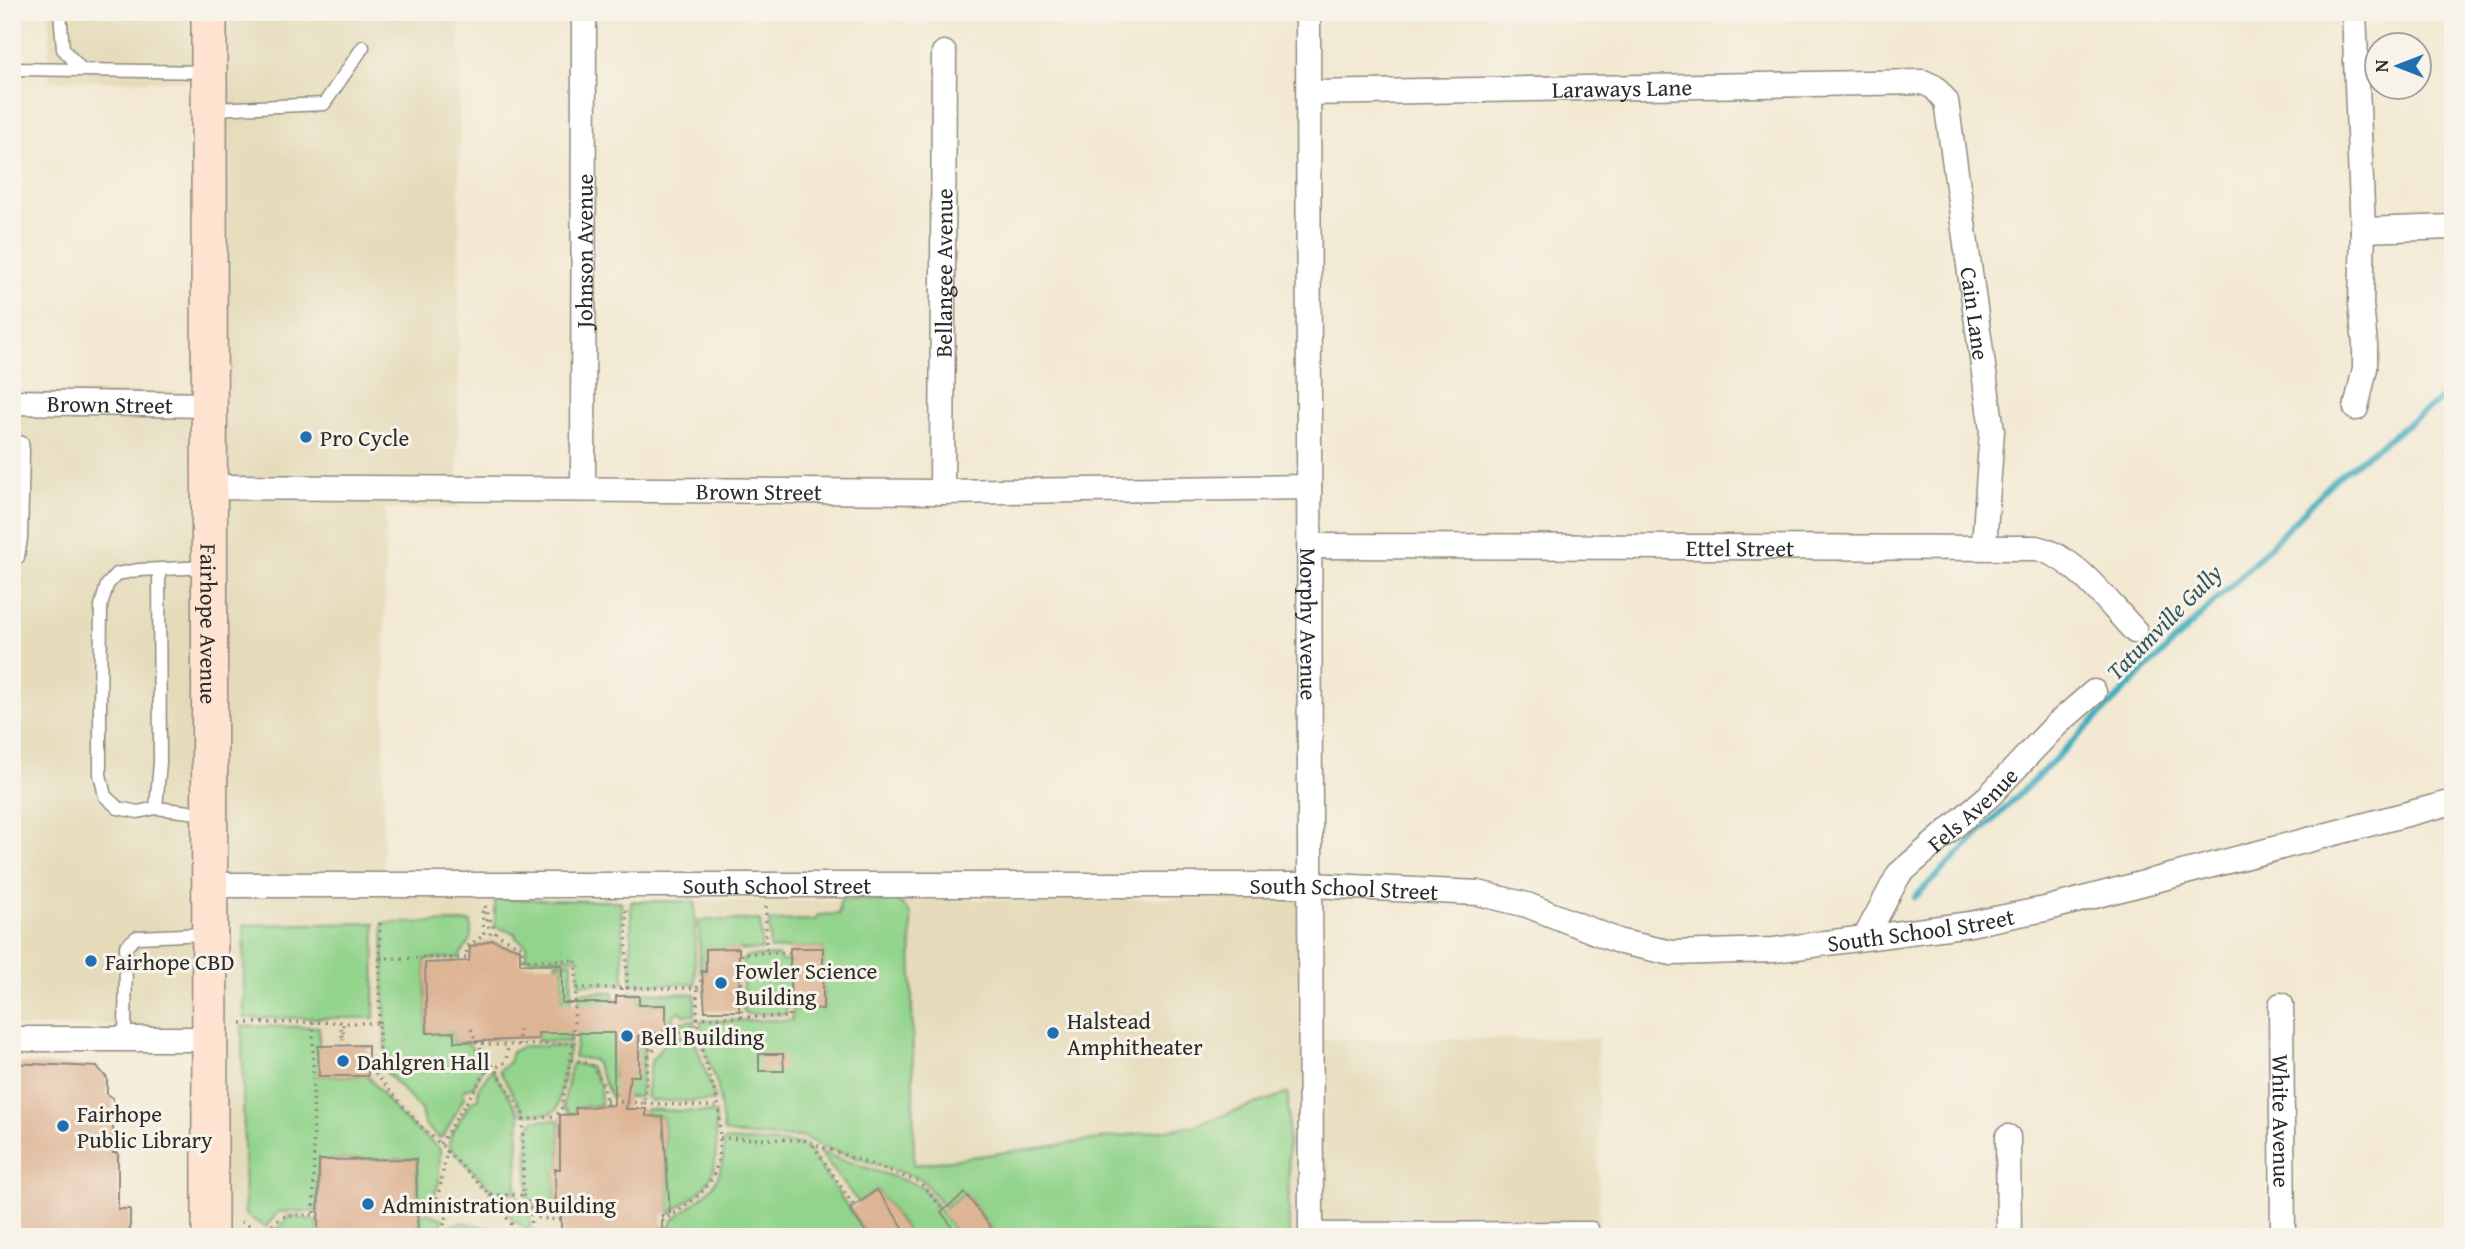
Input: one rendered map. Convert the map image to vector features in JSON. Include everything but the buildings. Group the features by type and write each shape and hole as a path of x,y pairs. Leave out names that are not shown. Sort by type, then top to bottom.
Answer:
{"street":[{"name":"Fairhope Avenue","path":"209,12 210,1237"},
{"name":"Johnson Avenue","path":"583,489 584,12"},
{"name":"Morphy Avenue","path":"1308,12 1311,1233"},
{"path":"2354,12 2363,230 2361,304 2365,368 2356,408"},
{"name":"Bellangee Avenue","path":"942,492 944,54"},
{"name":"Laraways Lane","path":"1309,93 1923,82 1934,87"},
{"name":"Cain Lane","path":"1934,87 1946,102 1992,430 1984,546"},
{"path":"2363,230 2453,227"},
{"name":"Brown Street","path":"12,402 209,405"},
{"name":"Brown Street","path":"209,487 942,492 1310,487"},
{"name":"Ettel Street","path":"1311,546 2036,548 2054,552 2135,631"},
{"name":"Fels Avenue","path":"1866,936 1899,874 1990,795 2056,725 2094,692"},
{"name":"South School Street","path":"210,885 1311,885 1478,893 1527,905 1621,942 1672,953 1774,950 1970,924 2045,909 2453,802"},
{"name":"White Avenue","path":"2281,1005 2283,1237"},
{"path":"12,1040 208,1039"},
{"path":"2008,1137 2009,1237"}],"lane":[{"path":"60,12 63,49 82,70"},
{"path":"209,109 324,104 363,47"},
{"path":"12,69 209,72"},
{"path":"12,440 22,443 23,451 21,538 15,557"},
{"path":"209,567 117,574 107,585 101,606 100,774 105,796 118,808 138,812 156,808 210,815"},
{"path":"156,808 160,762 159,569"},
{"path":"125,1039 126,946 137,937 209,934"},
{"path":"1311,1233 1592,1228 1592,1237"}],"path":[{"path":"481,897 492,940"},
{"path":"380,958 466,958 467,947 484,935 481,897"},
{"path":"481,897 496,934 522,947 523,960 576,960 573,1044 561,1111 555,1116 523,1120"},
{"path":"626,901 628,988"},
{"path":"766,901 766,953"},
{"path":"380,920 379,1054 374,1072 490,1195 521,1237"},
{"path":"741,1017 742,953 790,953"},
{"path":"663,1221 685,1208 712,1183 720,1155 719,1107 697,1033 697,988 702,979"},
{"path":"576,988 697,988"},
{"path":"622,988 622,996"},
{"path":"697,1018 789,1017 790,1008"},
{"path":"264,1237 274,1220 288,1214 316,1215 313,1022"},
{"path":"241,1023 340,1022 343,1041 343,1023 379,1023"},
{"path":"471,1029 475,1042 490,1065 495,1068 523,1114 523,1195 536,1218 561,1220"},
{"path":"519,1029 519,1045"},
{"path":"650,1055 667,1033 697,1033"},
{"path":"644,1103 644,1079 650,1055 651,1034"},
{"path":"475,1042 508,1045 573,1044"},
{"path":"495,1068 506,1062 508,1045"},
{"path":"571,1060 592,1064 602,1082 607,1103 719,1107"},
{"path":"440,1144 490,1065"},
{"path":"720,1138 803,1140 920,1182 943,1209"},
{"path":"812,1143 854,1206"},
{"path":"433,1212 447,1150"},
{"path":"490,1195 523,1195"},
{"path":"530,1237 531,1210"},
{"path":"418,1214 447,1212 440,1237"},
{"path":"241,1222 259,1228 264,1237"}],"shaded area":[{"path":"49,12 460,12 458,509 386,509 383,893 621,901 1300,898 1302,1040 1598,1038 1599,1237 217,1237 217,1026 12,1027 12,392 194,392 194,81 49,81"}],"green space":[{"path":"495,899 621,901 624,984 579,984 579,958 526,958 526,945 516,938 515,933 495,927"},
{"path":"840,900 898,900 911,914 914,1165 1193,1126 1288,1093 1289,1237 998,1237 965,1193 945,1208 922,1179 823,1147 803,1137 746,1136 724,1132 718,1087 701,1040 701,1021 792,1020 793,1008 823,1008 823,948 770,949 769,921 815,920 818,915 839,914"},
{"path":"631,901 695,901 695,984 631,984"},
{"path":"699,920 760,920 762,950 706,949 706,972 700,972"},
{"path":"471,922 471,939 458,958 425,959 427,1032 454,1032 454,1042 468,1043 476,1054 480,1054 484,1065 474,1086 464,1090 464,1097 444,1136 439,1138 424,1124 421,1110 386,1072 383,923"},
{"path":"375,923 374,1018 244,1018 244,925"},
{"path":"748,956 778,956 781,961 790,961 790,1006 786,1006 786,1014 747,1014 743,1010 743,959"},
{"path":"556,961 572,962 570,1042 538,1041 538,1033 562,1017 562,965 556,965"},
{"path":"579,992 613,992 617,1033 614,1076 639,1040 645,1042 640,1097 611,1097 594,1060 574,1057 579,1030"},
{"path":"629,992 695,994 695,1015 684,1015 680,1011 672,1016 674,1023 695,1020 692,1029 665,1030 666,1005 639,1005 639,996 629,996"},
{"path":"242,1026 319,1027 319,1076 368,1076 398,1114 440,1149 439,1182 431,1204 418,1211 416,1159 319,1160 318,1211 278,1212 266,1227 245,1215"},
{"path":"670,1036 693,1036 715,1098 713,1101 651,1101 646,1097 651,1061"},
{"path":"523,1046 570,1046 557,1109 550,1114 525,1114 499,1070 509,1062 512,1052"},
{"path":"572,1063 590,1067 600,1084 601,1105 576,1108 576,1114 570,1114 563,1106"},
{"path":"492,1069 520,1114 516,1192 493,1192 449,1146 450,1137 471,1101 478,1099 478,1089"},
{"path":"646,1109 716,1113 716,1148 712,1172 699,1192 670,1213 663,1117 646,1116"},
{"path":"534,1120 560,1120 560,1169 555,1170 556,1212 536,1212 528,1197 528,1131"},
{"path":"724,1140 804,1144 869,1237 662,1237 662,1228 671,1227 673,1220 704,1195 717,1179 721,1169"},
{"path":"819,1152 922,1186 954,1229 945,1237 904,1237 908,1233 877,1190 859,1203"},
{"path":"500,1196 518,1197 530,1213 530,1228 526,1229 512,1219"},
{"path":"426,1213 443,1219 437,1237 418,1237 418,1216"},
{"path":"289,1216 318,1221 318,1237 270,1237"},
{"path":"461,1222 506,1232 512,1237 444,1237 448,1227"}],"waterway":[{"name":"Tatumville Gully","path":"1915,897 2253,564 2336,478 2453,390"}],"place":[{"name":"Pro Cycle","path":"306,437"},
{"name":"Fairhope CBD","path":"91,961"},
{"name":"Fowler Science Building","path":"721,983"},
{"name":"Halstead Amphitheater","path":"1053,1033"},
{"name":"Bell Building","path":"627,1036"},
{"name":"Dahlgren Hall","path":"343,1061"},
{"name":"Fairhope Public Library","path":"63,1126"},
{"name":"Administration Building","path":"368,1204"}]}
